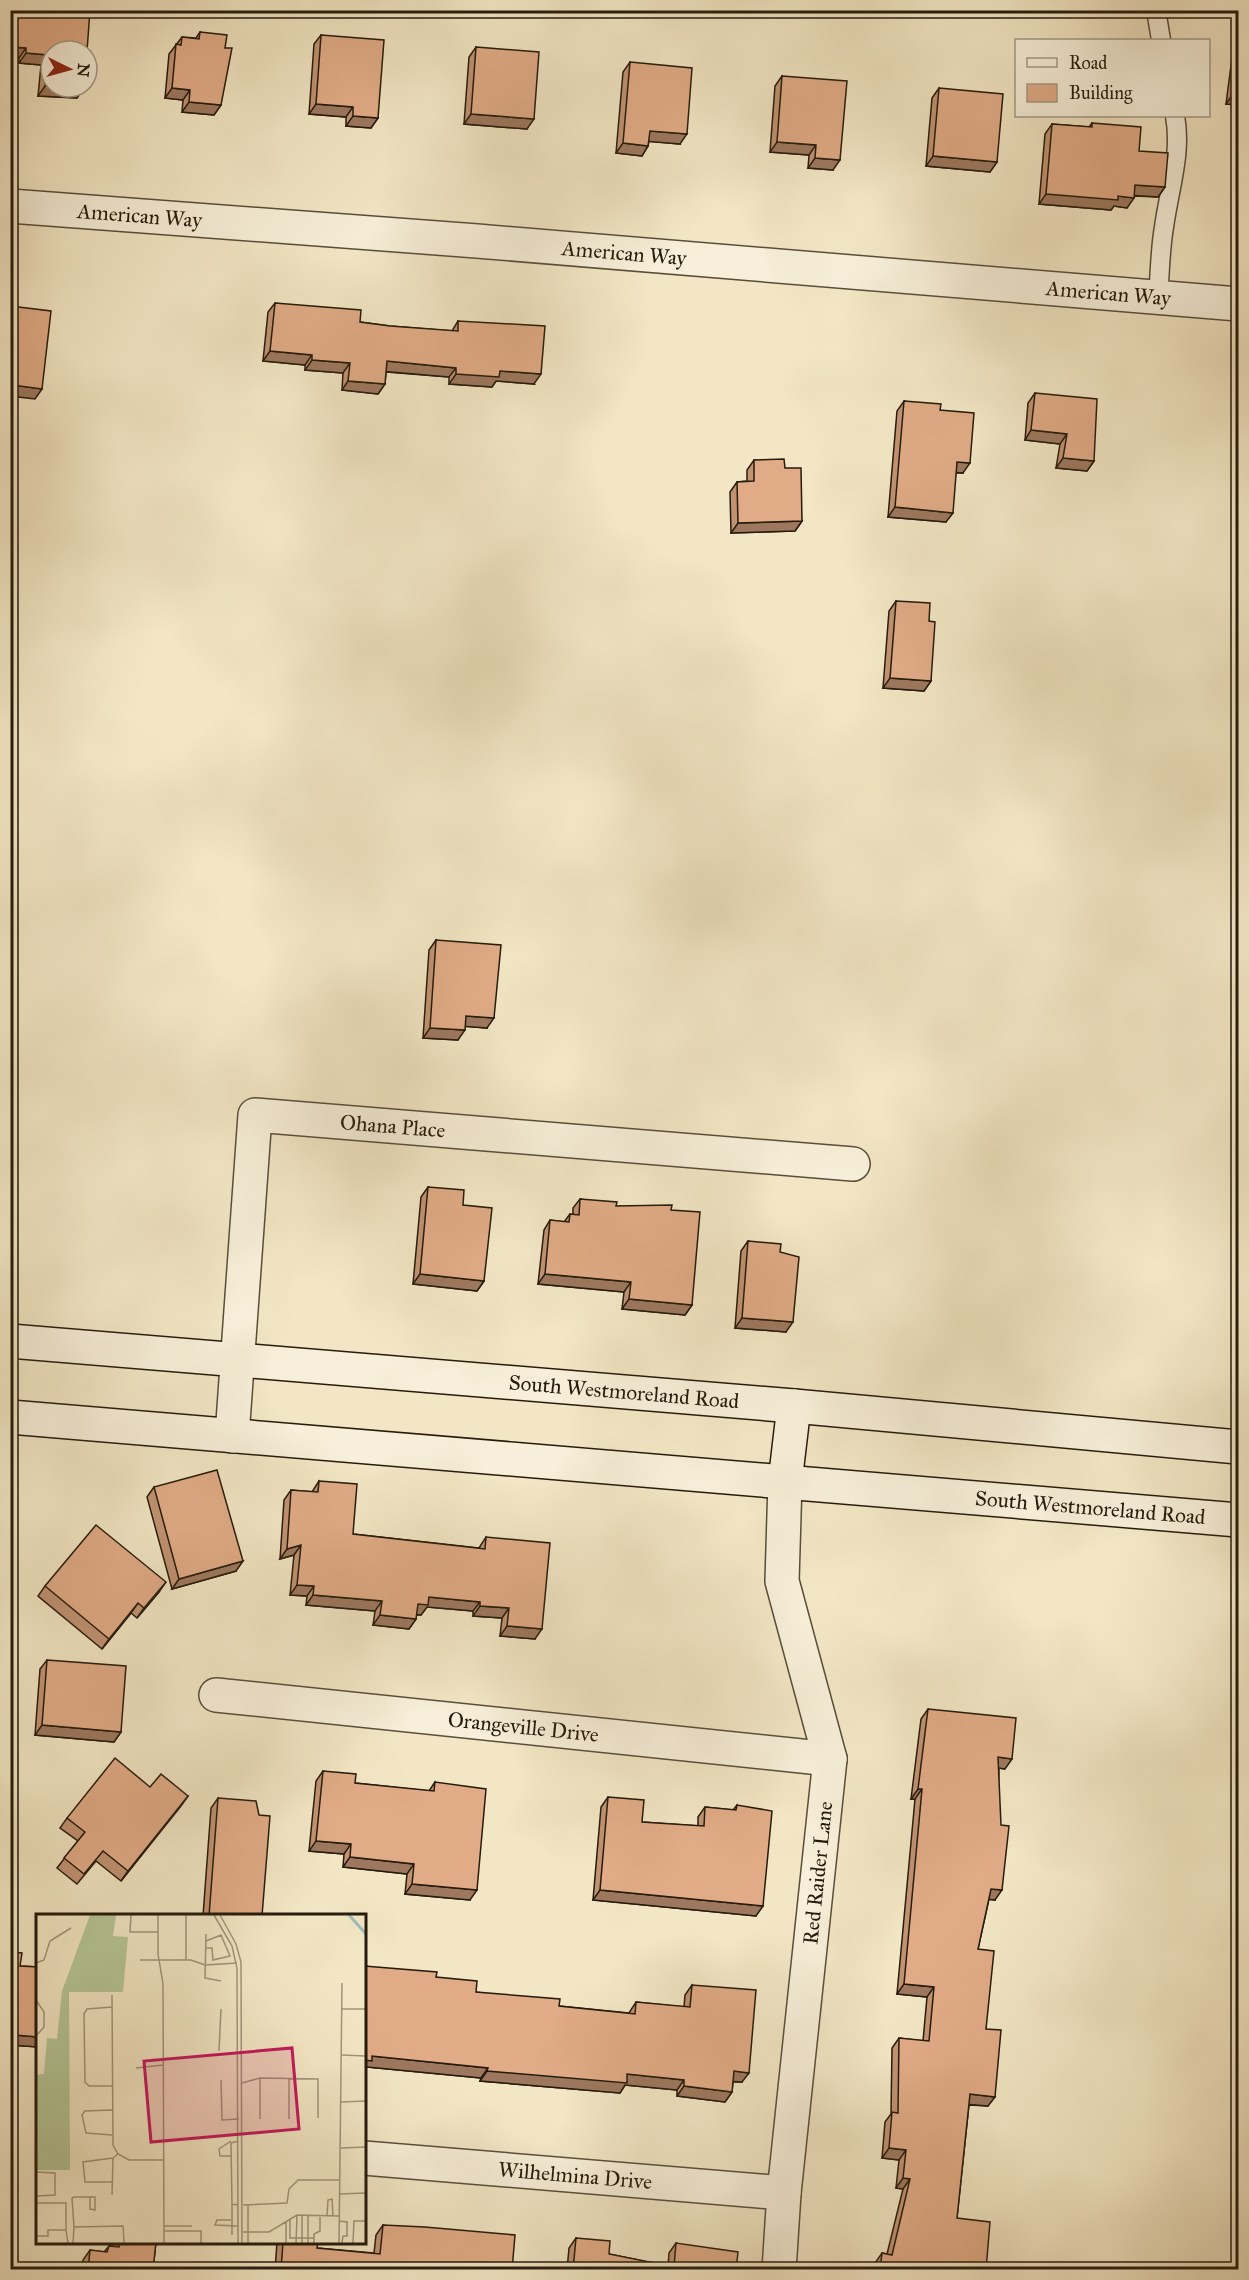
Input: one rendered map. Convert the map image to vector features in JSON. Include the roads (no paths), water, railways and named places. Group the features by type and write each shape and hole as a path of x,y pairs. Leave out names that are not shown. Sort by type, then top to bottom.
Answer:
{"street":[{"name":"American Way","path":"10,206 477,241 1239,304"},
{"name":"Ohana Place","path":"232,1436 255,1115 853,1164"},
{"name":"South Westmoreland Road","path":"10,1341 794,1406 1239,1447"},
{"name":"Red Raider Lane","path":"779,2270 784,2193 830,1759 782,1581 785,1482 794,1406"},
{"name":"South Westmoreland Road","path":"10,1418 1239,1521"},
{"name":"Orangeville Drive","path":"216,1695 830,1759"},
{"name":"Wilhelmina Drive","path":"366,2158 784,2193"}],"lane":[{"path":"1156,10 1161,39"},
{"path":"1158,297 1164,226 1173,187 1177,129 1175,117"}]}
